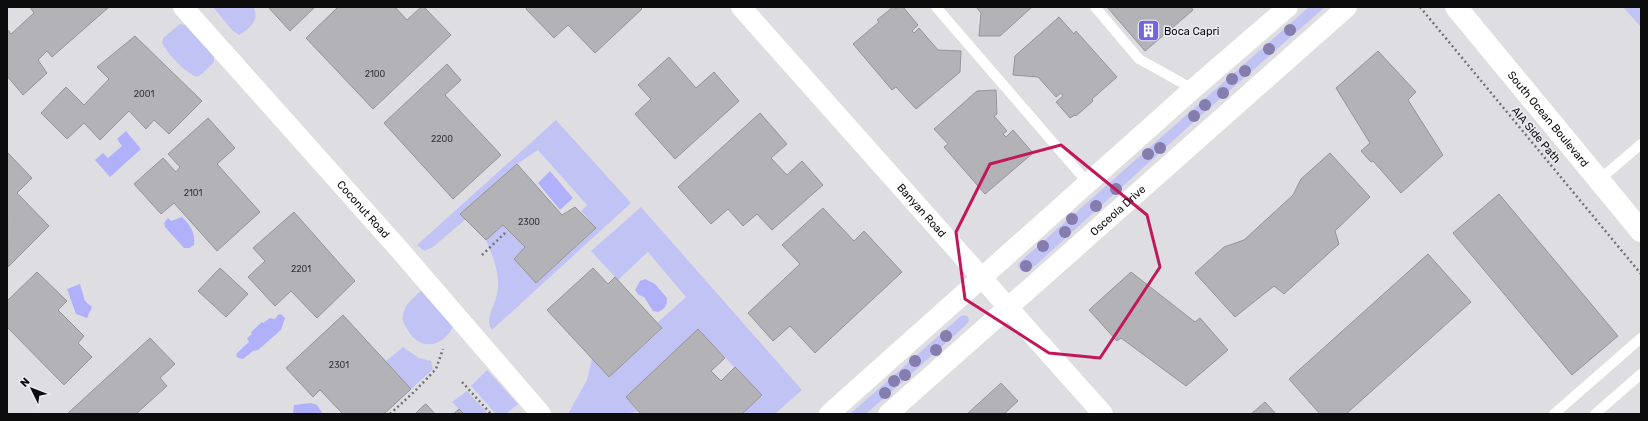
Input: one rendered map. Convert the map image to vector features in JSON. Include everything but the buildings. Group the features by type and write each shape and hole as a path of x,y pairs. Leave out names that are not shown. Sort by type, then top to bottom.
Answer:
{"main road":[{"name":"South Ocean Boulevard","path":"1456,7 1641,231"}],"street":[{"name":"Coconut Road","path":"183,7 398,248 540,414"},
{"name":"Banyan Road","path":"741,7 1103,414"},
{"path":"829,414 1193,89 1288,7"},
{"name":"Osceola Drive","path":"888,414 1347,7"}],"lane":[{"path":"936,7 1088,183"},
{"path":"1095,7 1139,59 1193,89"},
{"path":"1599,180 1641,144"},
{"path":"1554,414 1641,338"},
{"path":"1596,414 1641,374"}],"path":[{"name":"AIA Side Path","path":"1420,7 1641,274"},
{"path":"482,255 506,232"},
{"path":"390,414 436,369 443,349"},
{"path":"462,382 491,414"}],"highlighted area":[{"path":"1061,145 1147,215 1160,267 1100,358 1049,353 965,299 956,232 990,164"}],"shaded area":[{"path":"213,7 253,7 256,16 255,20 247,30 239,35 232,30"},
{"path":"1309,7 1325,7 1197,119 1028,272 1022,271 1019,268 1018,264 1022,260"},
{"path":"1623,7 1641,7 1641,27"},
{"path":"180,24 185,25 214,56 214,62 197,77 187,72 177,63 162,43 163,38"},
{"path":"556,120 631,203 492,330 489,322 497,294 498,280 496,266 486,240 503,225 525,247 514,259 536,283 596,228 581,211 587,205 538,150 517,164 461,214 466,219 433,247 424,251 417,245"},
{"path":"126,131 141,149 110,177 95,160 103,153 108,158 122,146 117,139"},
{"path":"550,171 573,198 560,210 538,183"},
{"path":"641,207 802,390 775,414 742,414 761,395 698,329 626,397 639,412 616,414 568,414 587,380 592,359 609,377 662,329 657,323 686,297 648,252 618,280 591,251"},
{"path":"182,217 190,226 194,237 194,245 189,248 184,248 165,227 164,223 168,218 171,221"},
{"path":"645,279 655,284 667,298 665,307 658,312 653,311 644,297 639,295 635,290 640,281"},
{"path":"80,284 85,301 92,307 87,318 76,314 67,289"},
{"path":"421,291 453,327 448,335 436,343 429,344 416,340 403,322 405,308"},
{"path":"281,314 285,318 281,330 258,350 253,351 243,359 236,356 237,353 249,342 247,338 252,334 251,332 262,322 263,323 270,318 275,319"},
{"path":"965,315 968,317 969,321 965,326 866,414 850,414 961,316"},
{"path":"403,347 419,358 431,361 433,369 411,389 386,361"},
{"path":"487,370 518,404 506,414 496,414 471,386"},
{"path":"467,391 488,414 464,414 452,402"},
{"path":"311,403 317,405 323,414 293,413 294,405"}],"place":[{"name":"Boca Capri","path":"1148,31"}]}
